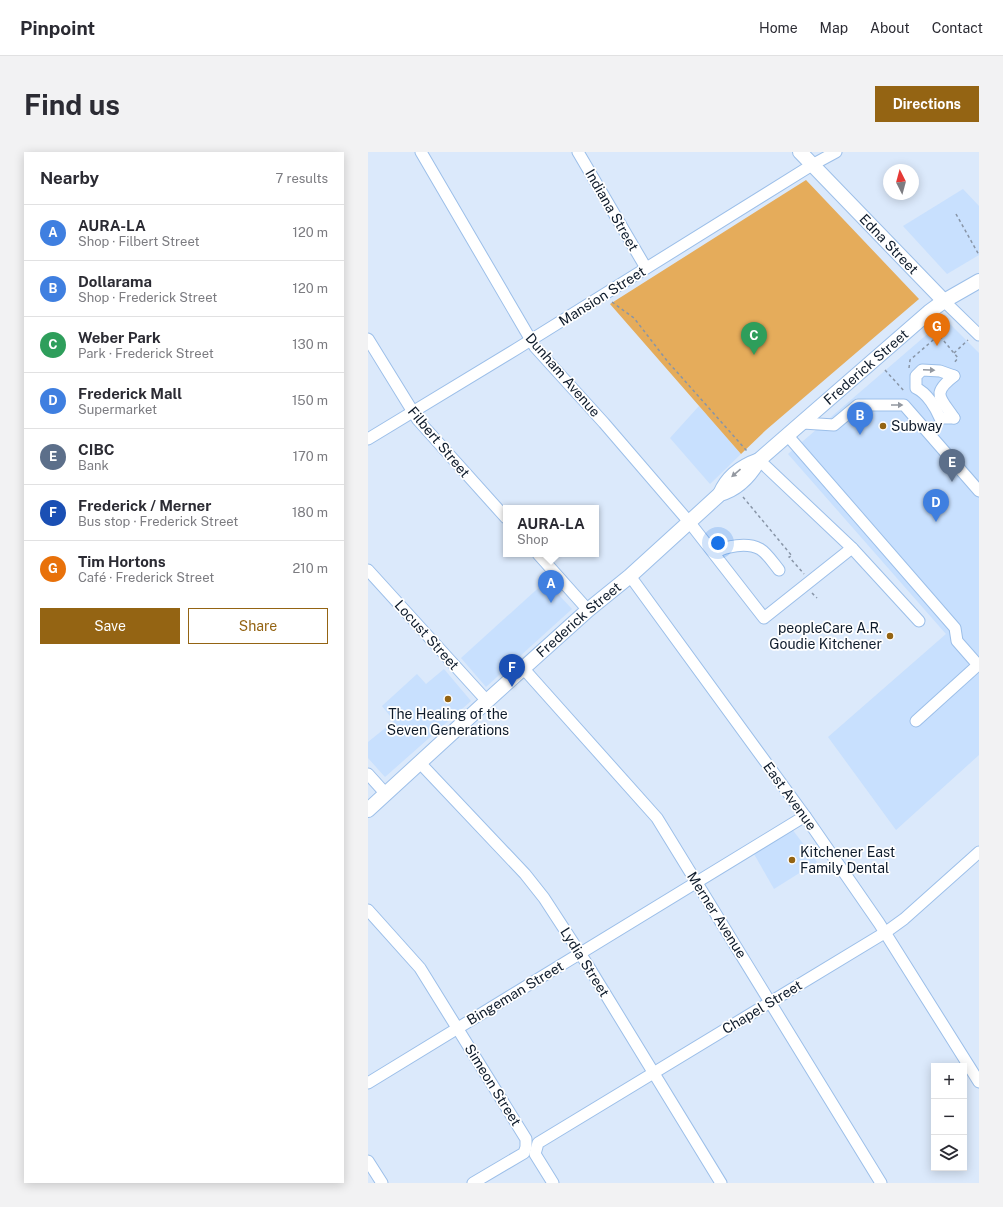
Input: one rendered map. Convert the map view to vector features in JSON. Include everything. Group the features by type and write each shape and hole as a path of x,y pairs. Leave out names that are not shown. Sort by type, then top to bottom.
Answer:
{"main road":[{"name":"Edna Street","path":"800,152 944,301"},
{"name":"Frederick Street","path":"368,810 588,610 630,576 690,523 720,494 724,483 733,475 746,465 759,460 944,301 979,281"}],"street":[{"name":"Dunham Avenue","path":"420,152 531,340 690,523 764,618 808,584"},
{"name":"Indiana Street","path":"578,152 646,268"},
{"name":"Mansion Street","path":"368,439 531,340 812,165 836,152"},
{"name":"Edna Street","path":"944,301 979,335"},
{"name":"Filbert Street","path":"368,339 421,424 503,515"},
{"path":"922,370 940,371 954,376 942,386 939,392 940,397 954,418 940,418 938,411 921,391 916,388 916,376 922,370"},
{"path":"803,423 834,425 858,405 904,405 979,491"},
{"path":"788,436 955,628 957,641 978,665 916,721"},
{"path":"759,460 852,548 919,621"},
{"path":"714,554 724,548 748,546 761,549 779,570"},
{"path":"808,584 852,548"},
{"path":"541,557 588,610"},
{"name":"Locust Street","path":"368,570 487,701"},
{"name":"East Avenue","path":"630,576 805,816 886,932 979,1082"},
{"name":"Merner Avenue","path":"523,668 656,818 697,881 881,1183"},
{"name":"Lydia Street","path":"420,763 525,874 544,898 721,1183"},
{"path":"368,774 386,794"},
{"name":"Bingeman Street","path":"368,1083 805,816"},
{"name":"Chapel Street","path":"473,1183 770,1001 886,932 904,919 979,852"},
{"name":"Simeon Street","path":"368,910 420,968 552,1183"},
{"path":"368,1160 382,1183"}],"path":[{"path":"956,214 979,255"},
{"path":"603,295 634,318 668,362 747,450"},
{"path":"954,353 968,340"},
{"path":"886,370 905,392"},
{"path":"741,495 792,556 789,558 806,577 809,590 817,598"}],"shaded area":[{"path":"806,180 919,299 766,430 741,454 610,304"},
{"path":"963,189 979,206 979,255 947,274 903,226"},
{"path":"945,319 979,353 979,755 896,830 828,737 946,634 788,454"},
{"path":"699,406 741,454 710,484 670,438"},
{"path":"546,581 572,609 486,687 461,658"},
{"path":"444,669 471,701 385,777 368,758 368,742 394,721 382,706 417,674 426,684"},
{"path":"792,829 817,862 774,889 754,854"}],"place":[{"name":"Tim Hortons","path":"937,346"},
{"name":"Weber Park","path":"754,355"},
{"name":"Subway","path":"883,426"},
{"name":"Dollarama","path":"860,435"},
{"name":"CIBC","path":"952,482"},
{"name":"Frederick Mall","path":"936,522"},
{"name":"AURA-LA","path":"551,603"},
{"name":"peopleCare A.R. Goudie Kitchener","path":"890,636"},
{"name":"Frederick / Merner","path":"512,687"},
{"name":"The Healing of the Seven Generations","path":"448,699"},
{"name":"Kitchener East Family Dental","path":"792,860"}]}
